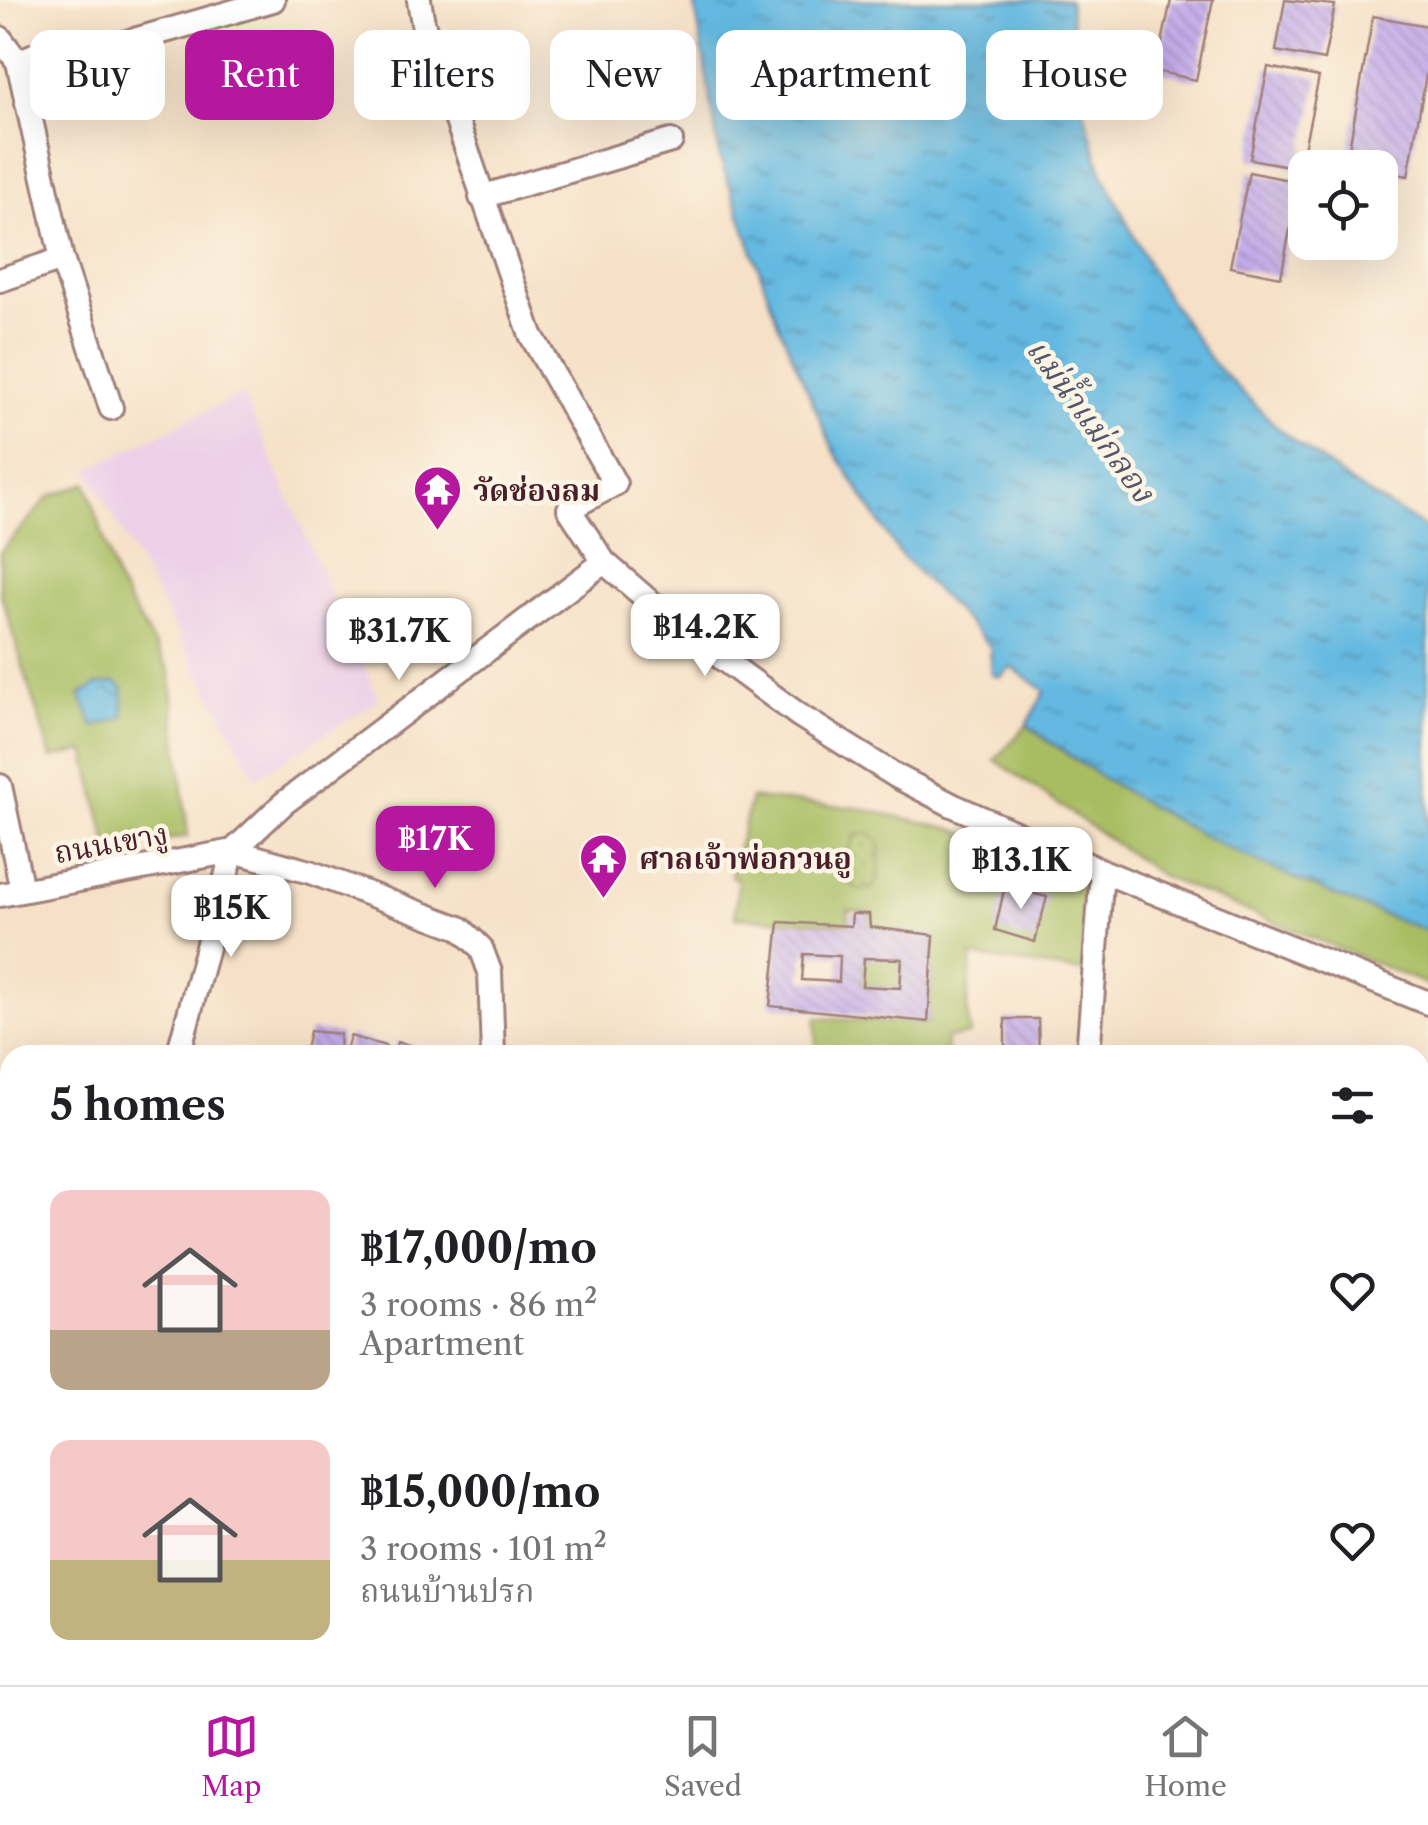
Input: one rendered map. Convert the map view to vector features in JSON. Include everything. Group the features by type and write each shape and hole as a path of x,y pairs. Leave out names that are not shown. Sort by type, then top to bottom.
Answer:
{"street":[{"path":"18,62 34,55 103,49 273,0"},
{"path":"420,0 423,24 480,197 531,335 614,484 569,510 604,562 708,649 800,716 896,776 1102,871 1428,1003"},
{"path":"0,38 18,62 62,259 111,408"},
{"path":"480,197 671,140"},
{"path":"0,280 62,259"},
{"path":"181,1045 234,852 284,803 604,562"},
{"path":"0,786 11,892"},
{"path":"234,852 310,872 460,928 481,948 490,972 493,1045"},
{"name":"ถนนเขางู","path":"11,892 234,852"},
{"path":"1089,1045 1102,871"}],"shaded area":[{"path":"242,393 379,700 256,778 88,470"}],"green space":[{"path":"87,483 117,582 170,672 188,836 109,850 85,751 51,758 0,591 0,552 50,496"},
{"path":"1027,725 1121,789 1220,844 1322,890 1428,931 1428,985 1163,877 995,760"},
{"path":"751,798 858,808 954,829 1086,883 1092,891 1084,972 972,956 967,1006 970,1035 946,1038 946,1045 816,1045 816,1018 928,1024 934,939 870,927 868,912 848,910 849,924 735,917 738,881 731,876"},
{"path":"870,833 880,844 879,877 873,888 858,890 846,878 847,852 856,835"},
{"path":"864,958 902,959 900,988 862,986"}],"water":[{"name":"แม่น้ำแม่กลอง","path":"694,0 1069,0 1073,30 986,30 986,120 1087,120 1102,172 1157,282 1212,362 1282,432 1359,488 1428,530 1428,931 1322,890 1220,844 1121,789 1027,725 1045,691 1011,667 1000,677 992,675 990,646 898,552 834,451 778,323 720,158"},
{"path":"115,682 123,688 124,717 94,727 80,695 97,685"}],"building":[{"path":"1171,0 1213,0 1196,80 1163,73 1163,38"},
{"path":"1285,0 1335,5 1324,60 1276,51"},
{"path":"1373,16 1428,26 1428,64 1408,176 1398,174 1398,150 1349,150"},
{"path":"1268,67 1319,77 1304,150 1288,150 1288,166 1250,159"},
{"path":"1249,172 1288,180 1288,240 1281,277 1230,267"},
{"path":"1018,880 1037,886 1035,894 1047,897 1035,942 995,930 1005,886 1016,889"},
{"path":"852,914 869,914 870,927 934,935 928,1022 770,1006 779,922 851,926","holes":["804,954 840,956 839,982 802,980","864,958 902,959 900,988 862,986"]},
{"path":"1005,1019 1038,1019 1039,1045 1005,1045"},
{"path":"310,1031 340,1034 339,1045 307,1045"},
{"path":"350,1036 382,1045 348,1045"}],"place":[{"name":"วัดช่องลม","path":"438,532"},
{"name":"ศาลเจ้าพ่อกวนอู","path":"604,900"}]}
